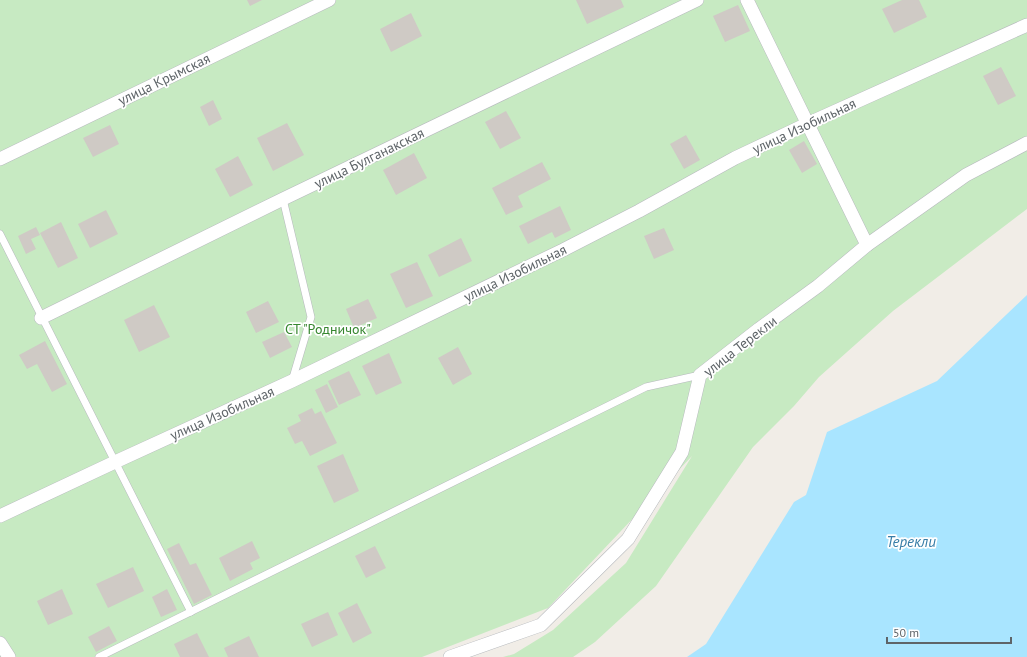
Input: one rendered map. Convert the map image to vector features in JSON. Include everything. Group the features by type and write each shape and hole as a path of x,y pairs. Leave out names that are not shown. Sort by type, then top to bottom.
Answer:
{"street":[{"name":"улица Крымская","path":"0,158 329,0"},
{"name":"улица Булганакская","path":"41,318 283,199 697,0"},
{"path":"747,0 867,245"},
{"name":"улица Изобильная","path":"0,516 292,381 563,250 639,211 735,158 1027,25"},
{"name":"улица Терекли","path":"450,657 541,624 628,539 682,452 700,375 818,286 867,245 966,175 1027,143"},
{"path":"0,643 9,657"}],"lane":[{"path":"283,199 311,317 292,381"},
{"path":"0,234 41,318 191,612"},
{"path":"99,657 646,387 700,375"}],"green space":[{"name":"СТ \"Родничок\"","path":"0,0 1027,0 1027,209 893,311 819,377 794,406 753,447 656,586 595,642 573,657 503,657 514,654 553,630 626,563 692,456 548,608 422,657 0,657"}],"water":[{"name":"Терекли","path":"1027,295 1027,657 687,657 706,644 794,502 806,495 827,432 937,381"}],"building":[{"path":"247,0 262,0 250,6"},
{"path":"576,0 621,0 624,7 587,24"},
{"path":"902,0 919,0 927,17 894,33 882,9"},
{"path":"738,5 750,31 725,42 713,16"},
{"path":"411,13 422,36 391,52 380,29"},
{"path":"1001,67 1016,96 998,105 983,76"},
{"path":"213,100 222,119 209,126 200,107"},
{"path":"506,111 521,138 500,149 485,122"},
{"path":"287,123 304,155 273,171 257,138"},
{"path":"110,125 119,144 93,157 83,138"},
{"path":"686,135 700,160 684,169 670,144"},
{"path":"804,141 817,164 802,173 789,150"},
{"path":"414,153 427,178 396,195 383,170"},
{"path":"238,156 253,185 230,197 215,169"},
{"path":"542,162 551,179 518,196 523,207 506,215 492,188"},
{"path":"560,206 571,230 555,238 552,232 528,244 519,226"},
{"path":"106,210 118,234 90,248 78,224"},
{"path":"61,222 78,258 58,268 40,233"},
{"path":"36,227 40,235 31,239 36,249 26,254 18,236"},
{"path":"664,228 674,250 654,259 644,236"},
{"path":"461,238 472,261 439,277 428,255"},
{"path":"417,262 433,296 406,308 390,274"},
{"path":"368,299 377,318 354,328 346,309"},
{"path":"268,301 279,322 256,333 246,312"},
{"path":"154,305 170,337 139,352 124,320"},
{"path":"284,332 292,347 270,358 262,342"},
{"path":"45,341 67,384 52,392 37,364 27,369 19,355"},
{"path":"458,347 472,374 453,385 438,358"},
{"path":"389,353 402,383 376,395 362,366"},
{"path":"349,371 361,395 339,405 328,381"},
{"path":"327,384 338,407 326,413 315,390"},
{"path":"312,408 315,414 321,411 337,443 310,456 302,441 295,444 287,428 301,421 298,415"},
{"path":"343,454 359,491 334,503 317,466"},
{"path":"252,541 260,558 250,563 253,569 230,581 219,558"},
{"path":"179,543 190,565 196,563 212,595 194,604 167,549"},
{"path":"375,546 386,568 366,578 355,556"},
{"path":"133,567 144,591 108,608 96,584"},
{"path":"62,589 73,614 48,625 37,601"},
{"path":"167,589 177,610 161,617 152,597"},
{"path":"357,603 372,633 353,643 338,613"},
{"path":"328,612 338,635 312,647 301,624"},
{"path":"109,626 117,641 96,652 88,637"},
{"path":"197,633 209,657 180,657 174,644"},
{"path":"249,636 259,657 228,657 224,648"}]}
